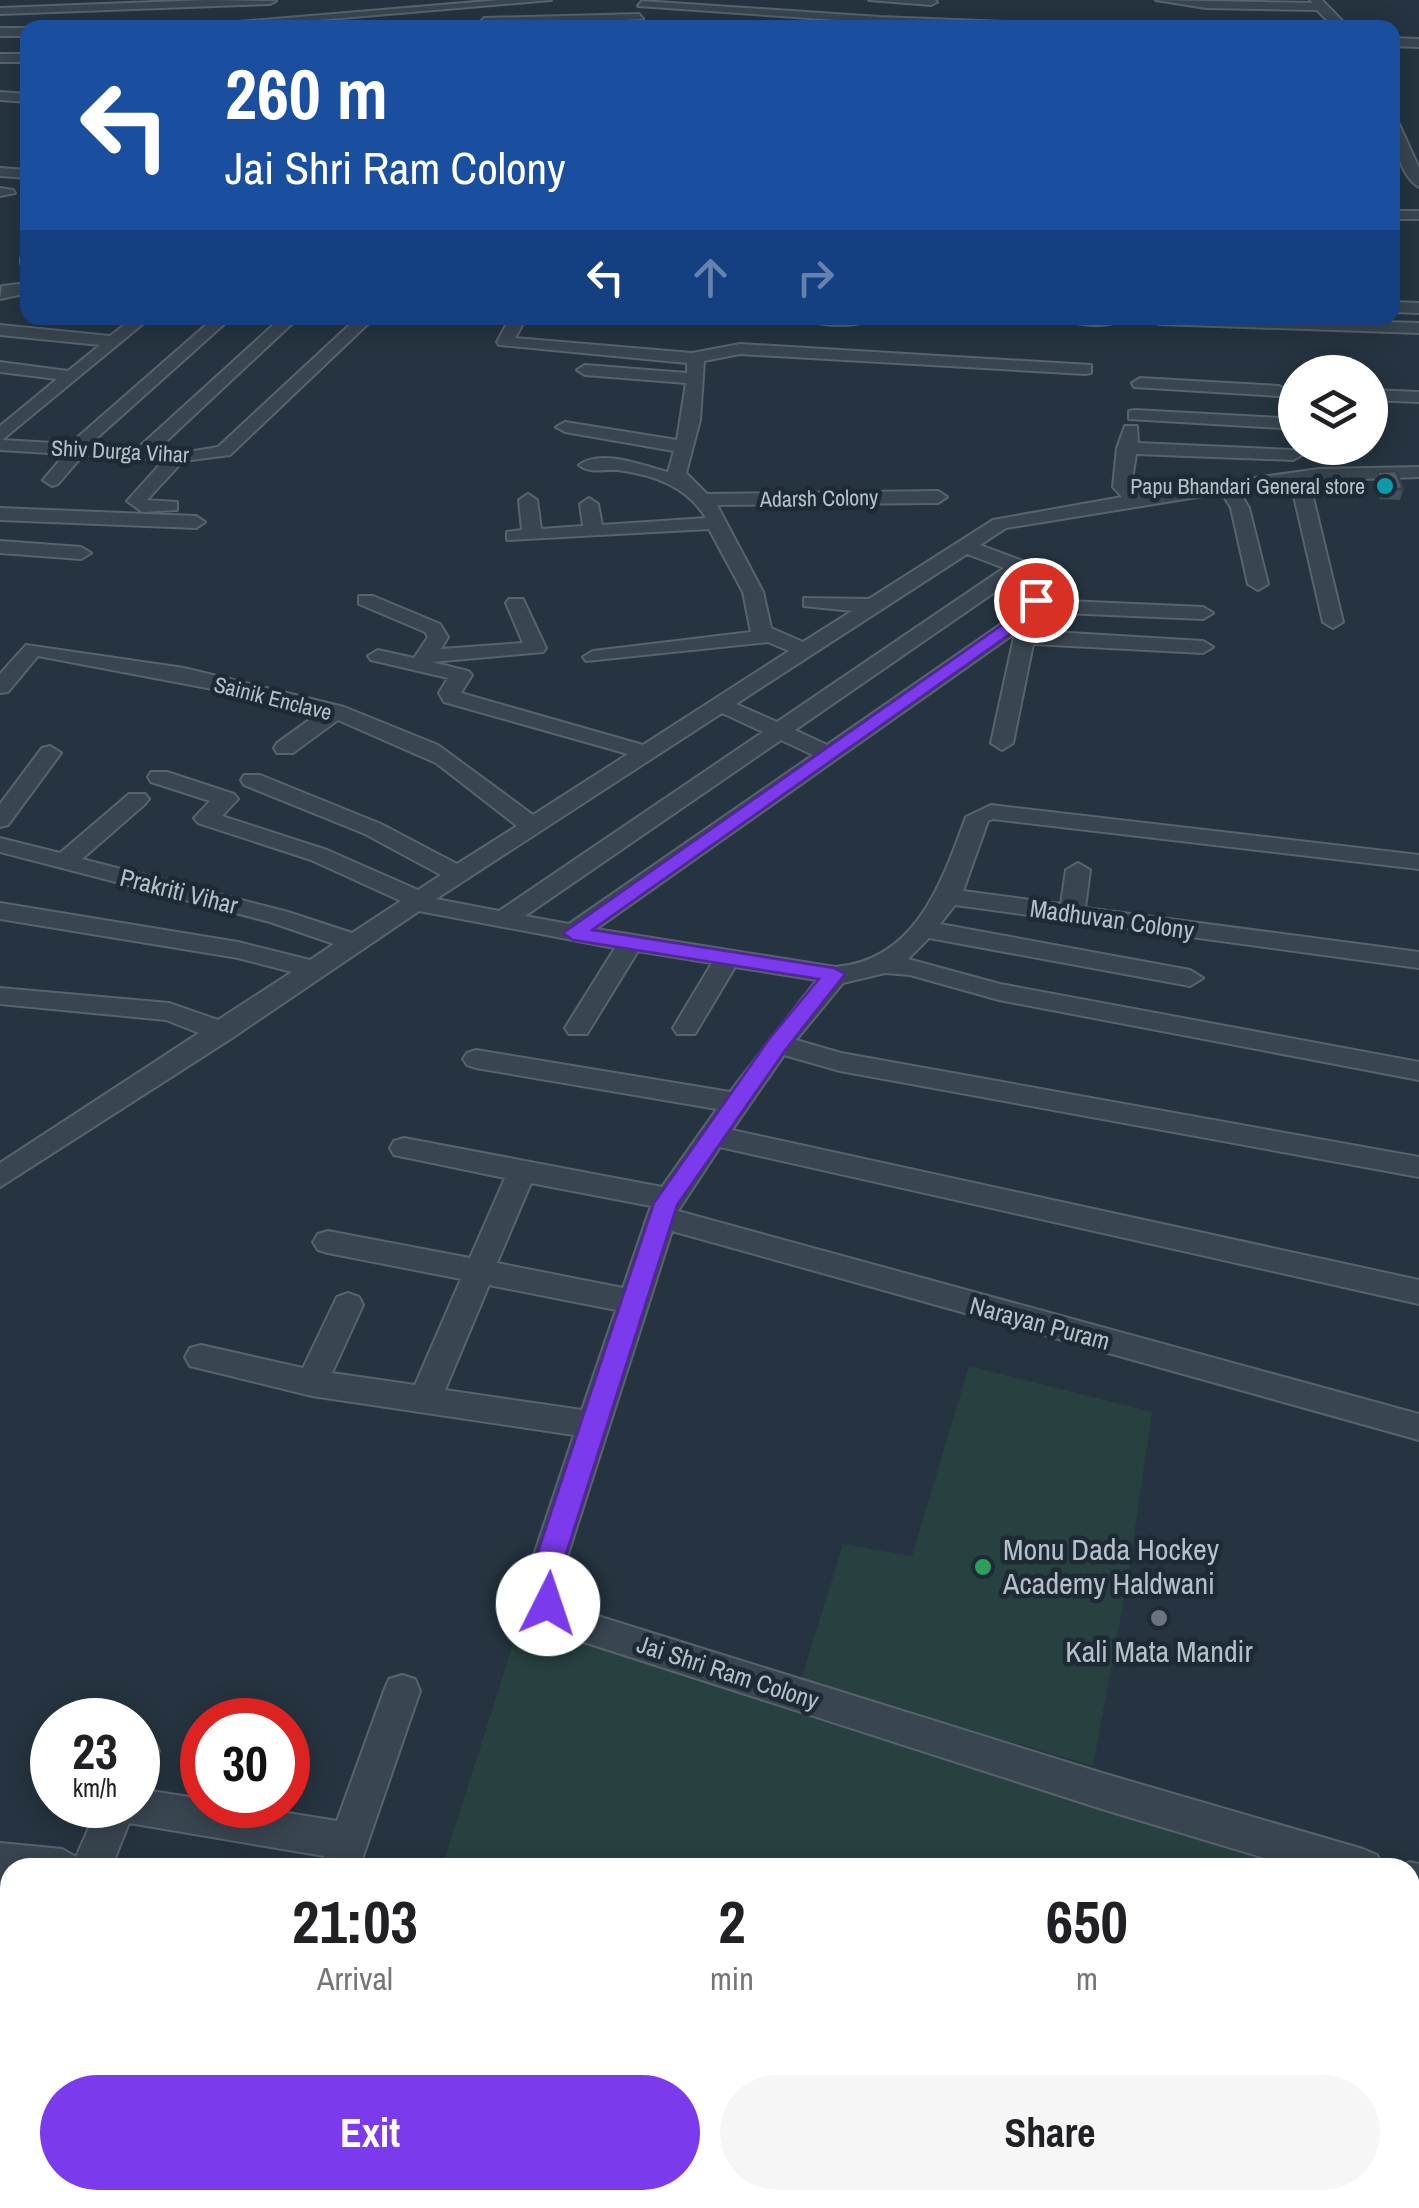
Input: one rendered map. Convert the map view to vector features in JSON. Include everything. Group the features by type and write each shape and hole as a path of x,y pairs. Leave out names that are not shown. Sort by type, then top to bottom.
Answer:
{"street":[{"path":"279,20 546,0"},
{"path":"875,0 943,3"},
{"path":"1162,0 1206,5 1317,4"},
{"path":"0,11 270,1"},
{"path":"515,20 640,12 880,20"},
{"path":"1400,141 1419,183"},
{"path":"0,435 133,325"},
{"path":"52,480 76,450 215,325"},
{"path":"143,453 282,325"},
{"name":"Shiv Durga Vihar","path":"0,445 178,455 224,450 358,325"},
{"path":"514,325 505,342 693,358 740,349 1085,369"},
{"path":"1308,325 1419,328"},
{"path":"0,330 114,341"},
{"path":"693,358 693,405 678,474 718,523 719,533 753,592 758,626 768,636 805,652"},
{"path":"0,367 71,376"},
{"path":"585,370 693,379"},
{"path":"1132,496 1122,486 1141,376 1278,391"},
{"path":"1388,396 1419,397"},
{"path":"0,406 32,409"},
{"path":"1135,415 1278,423"},
{"path":"565,427 684,448"},
{"path":"1126,448 1419,474"},
{"path":"0,514 199,514 142,506 136,501 178,455"},
{"path":"588,465 618,465 682,481"},
{"path":"1367,465 1370,472"},
{"path":"0,1177 458,874 1000,524 1132,496 1228,487 1296,466"},
{"path":"1296,466 1333,622"},
{"path":"1228,487 1240,508 1258,584"},
{"name":"Adarsh Colony","path":"700,500 938,497"},
{"path":"528,500 523,536 718,523"},
{"path":"590,504 593,531"},
{"path":"0,547 82,552"},
{"path":"966,547 1043,578 1029,619 1002,743"},
{"path":"502,920 1020,566"},
{"path":"366,600 434,628 438,637 422,661"},
{"path":"811,602 877,606"},
{"path":"422,661 536,648 516,603"},
{"path":"573,933 1029,619 1202,613"},
{"path":"1029,619 1204,647"},
{"path":"593,657 768,636"},
{"name":"Sainik Enclave","path":"0,687 33,649 224,684 335,712 432,751 534,828"},
{"path":"378,656 422,661 462,675 450,693 452,697 648,753"},
{"path":"721,704 830,754"},
{"path":"285,748 335,712"},
{"path":"0,820 50,753"},
{"path":"159,777 226,799 206,818 320,855 418,902 573,933 834,974 862,974 886,965 923,929 949,897 978,817 991,812 1419,862"},
{"path":"252,780 373,829 458,874"},
{"path":"64,862 137,799"},
{"name":"Prakriti Vihar","path":"0,845 279,917 356,943"},
{"path":"1072,913 1078,870"},
{"name":"Madhuvan Colony","path":"949,897 1419,960"},
{"path":"0,911 238,950 315,970"},
{"path":"923,929 1190,978"},
{"path":"578,1028 631,942"},
{"path":"686,1028 728,957"},
{"path":"886,965 911,967 1018,996 1419,1071"},
{"name":"Jai Shri Ram Colony","path":"834,974 778,1044 664,1208 542,1582 548,1604 577,1625 1329,1858"},
{"path":"0,996 169,1012 223,1032"},
{"path":"778,1044 840,1062 1419,1167"},
{"path":"476,1059 737,1103"},
{"path":"713,1136 1419,1292"},
{"name":"Narayan Puram","path":"404,1148 522,1170 664,1208 1419,1427"},
{"path":"425,1399 522,1170"},
{"path":"328,1242 632,1301"},
{"path":"312,1382 348,1306"},
{"path":"201,1357 312,1382 596,1425"},
{"path":"160,1812 343,1854 402,1692"},
{"path":"95,1858 108,1828"}],"green space":[{"name":"Monu Dada Hockey Academy Haldwani","path":"969,1366 1152,1412 1128,1577 1093,1766 801,1680 843,1544 912,1556"},
{"path":"520,1622 1272,1858 445,1858"}],"building":[{"path":"1396,471 1403,489 1383,489 1377,472"}],"place":[{"name":"Papu Bhandari General store","path":"1385,486"},
{"name":"Monu Dada Hockey Academy Haldwani","path":"983,1567"},
{"name":"Kali Mata Mandir","path":"1159,1618"}],"route":[{"path":"548,1604 542,1582 666,1203 778,1044 834,974 573,933 1028,614 1036,600"}]}
